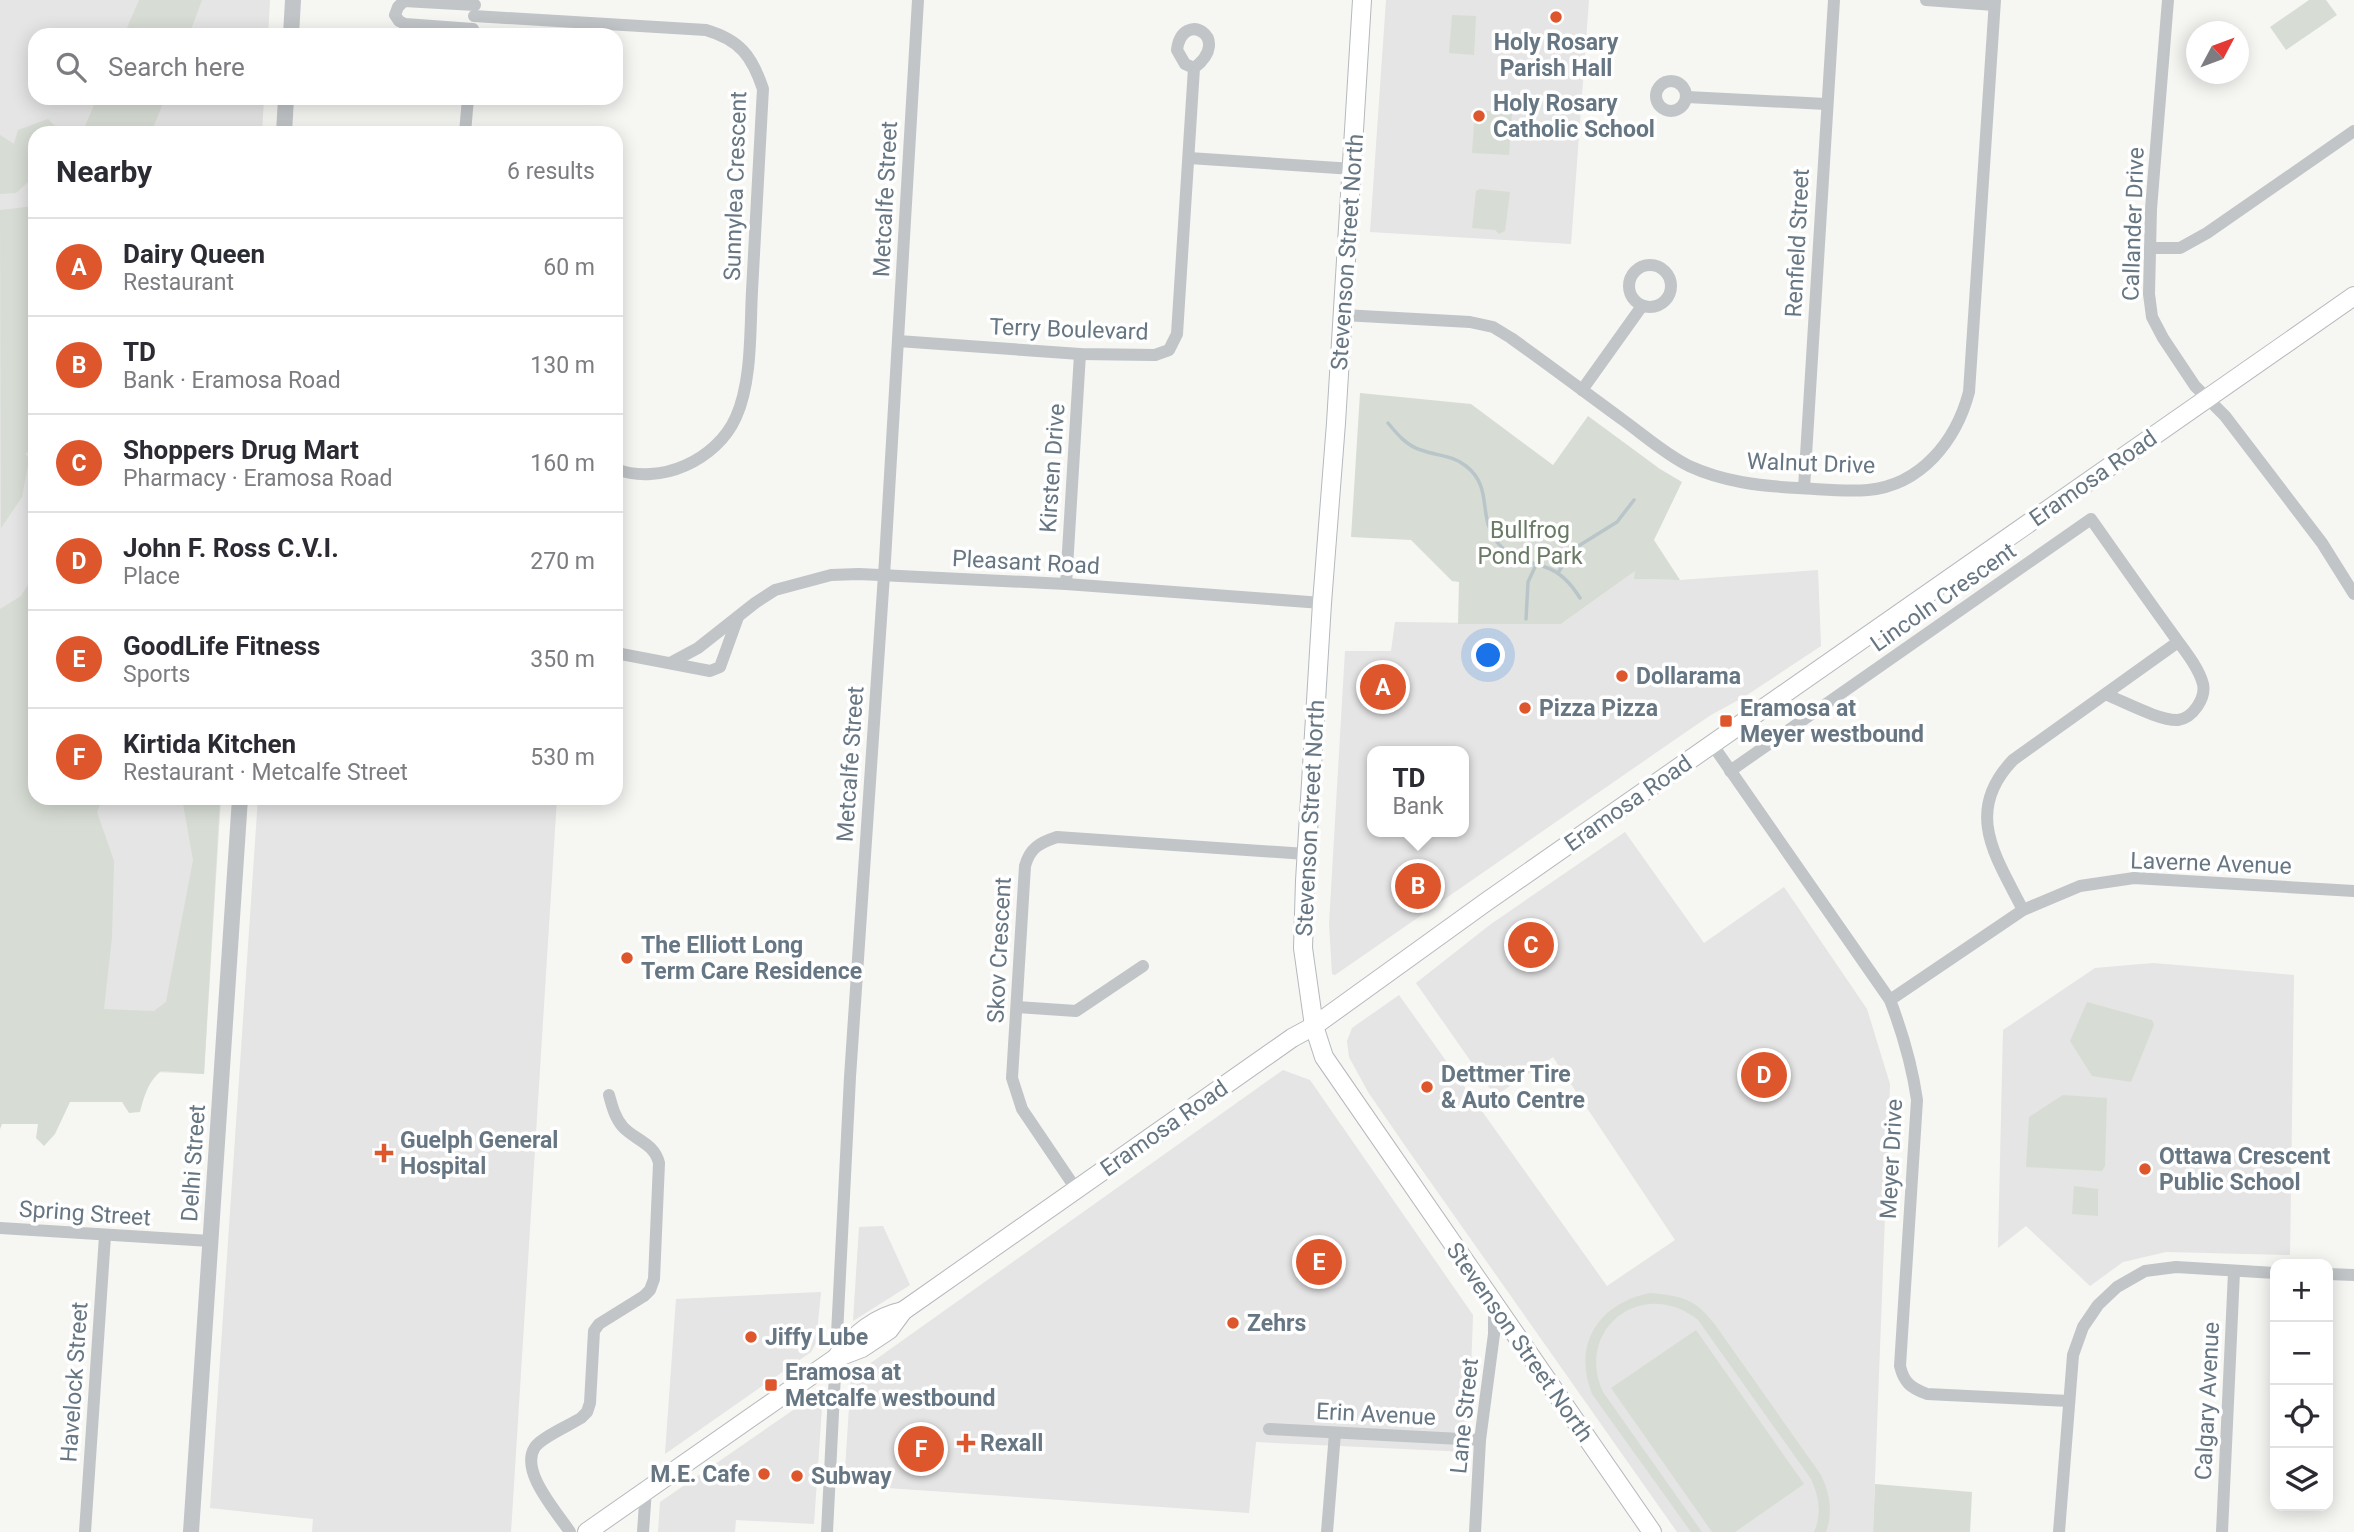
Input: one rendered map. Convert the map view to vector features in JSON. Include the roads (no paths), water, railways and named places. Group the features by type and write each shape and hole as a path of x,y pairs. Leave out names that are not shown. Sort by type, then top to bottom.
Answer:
{"main road":[{"name":"Stevenson Street North","path":"1362,0 1306,854 1303,948 1314,1026 1324,1057 1652,1532"},
{"name":"Eramosa Road","path":"587,1532 836,1358 862,1348 889,1330 903,1311 2354,296"}],"street":[{"path":"291,28 293,0"},
{"name":"Metcalfe Street","path":"827,1532 850,1077 884,575 918,0"},
{"name":"Renfield Street","path":"1804,488 1834,0"},
{"path":"1926,0 1995,2"},
{"name":"Callander Drive","path":"2168,0 2150,247 2149,294 2152,317 2190,379 2225,416 2322,543 2354,594"},
{"name":"Sunnylea Crescent","path":"474,17 404,1 395,15 398,21 405,24 474,17 706,30 727,36 743,49 755,66 763,89 745,390 736,418 718,443 697,460 671,471 641,475 623,470"},
{"name":"Walnut Drive","path":"1343,315 1470,322 1493,327 1673,457 1715,477 1760,485 1865,490 1889,485 1905,478 1936,456 1953,433 1962,414 1971,375 1995,2"},
{"name":"Terry Boulevard","path":"898,341 1080,354 1156,355 1169,350 1177,334 1194,68"},
{"path":"1687,97 1826,104"},
{"path":"284,126 286,105"},
{"path":"466,126 467,105"},
{"path":"2150,247 2180,248 2207,233 2354,131"},
{"path":"1189,158 1353,169"},
{"path":"1582,390 1642,306"},
{"name":"Kirsten Drive","path":"1066,584 1080,354"},
{"name":"Lincoln Crescent","path":"1730,771 2091,519 2178,642 2200,675 2203,686 2203,697 2190,714 2176,720 2107,695"},
{"name":"Pleasant Road","path":"672,662 698,648 775,590 831,575 1066,584 1322,603"},
{"path":"623,654 710,671 720,667 738,617"},
{"path":"2023,910 1995,857 1987,834 1989,797 2003,771 2013,760 2178,642"},
{"name":"Meyer Drive","path":"1712,744 1890,1000 1912,1064 1917,1100 1900,1366 1904,1382 1927,1394 2069,1401"},
{"name":"Delhi Street","path":"191,1532 240,805"},
{"name":"Skov Crescent","path":"1076,1189 1017,1100 1012,1078 1025,866 1028,854 1039,843 1057,837 1072,837 1306,854"},
{"name":"Laverne Avenue","path":"1890,1000 2023,910 2080,886 2134,878 2354,891"},
{"path":"1017,1007 1076,1011 1143,966"},
{"path":"570,1532 532,1474 530,1460 536,1445 587,1412 590,1403 594,1331 599,1324 650,1290 654,1279 659,1163 657,1155 647,1144 624,1128 614,1114 609,1095"},
{"name":"Spring Street","path":"0,1228 210,1241"},
{"name":"Havelock Street","path":"85,1532 105,1236"},
{"path":"2059,1532 2073,1355 2083,1327 2098,1305 2117,1287 2145,1271 2176,1267 2270,1273"},
{"name":"Calgary Avenue","path":"2222,1532 2234,1272"},
{"path":"2333,1274 2354,1275"},
{"name":"Lane Street","path":"1475,1532 1480,1440 1494,1334 1493,1304"},
{"name":"Erin Avenue","path":"1269,1429 1480,1440"},
{"path":"1327,1532 1335,1433"},
{"path":"643,1532 646,1489"}],"waterway":[{"path":"1388,423 1411,446 1466,466 1480,483 1490,530 1500,545 1517,558 1556,572 1570,584 1580,598"},
{"path":"1558,573 1572,550 1617,522 1634,500"},
{"path":"1526,619 1528,582 1536,565"}],"place":[{"name":"Holy Rosary Parish Hall","path":"1556,17"},
{"name":"Holy Rosary Catholic School","path":"1479,116"},
{"name":"Dollarama","path":"1622,676"},
{"name":"Dairy Queen","path":"1383,687"},
{"name":"Pizza Pizza","path":"1525,708"},
{"name":"Eramosa at Meyer westbound","path":"1726,721"},
{"name":"TD","path":"1418,886"},
{"name":"Shoppers Drug Mart","path":"1531,945"},
{"name":"The Elliott Long Term Care Residence","path":"627,958"},
{"name":"John F. Ross C.V.I.","path":"1764,1075"},
{"name":"Dettmer Tire & Auto Centre","path":"1427,1087"},
{"name":"Guelph General Hospital","path":"384,1153"},
{"name":"Ottawa Crescent Public School","path":"2145,1169"},
{"name":"GoodLife Fitness","path":"1319,1262"},
{"name":"Zehrs","path":"1233,1323"},
{"name":"Jiffy Lube","path":"751,1337"},
{"name":"Eramosa at Metcalfe westbound","path":"771,1385"},
{"name":"Rexall","path":"966,1443"},
{"name":"Kirtida Kitchen","path":"921,1449"},
{"name":"M.E. Cafe","path":"764,1474"},
{"name":"Subway","path":"797,1476"}],"park label":[{"name":"Bullfrog Pond Park","path":"1530,543"}]}
